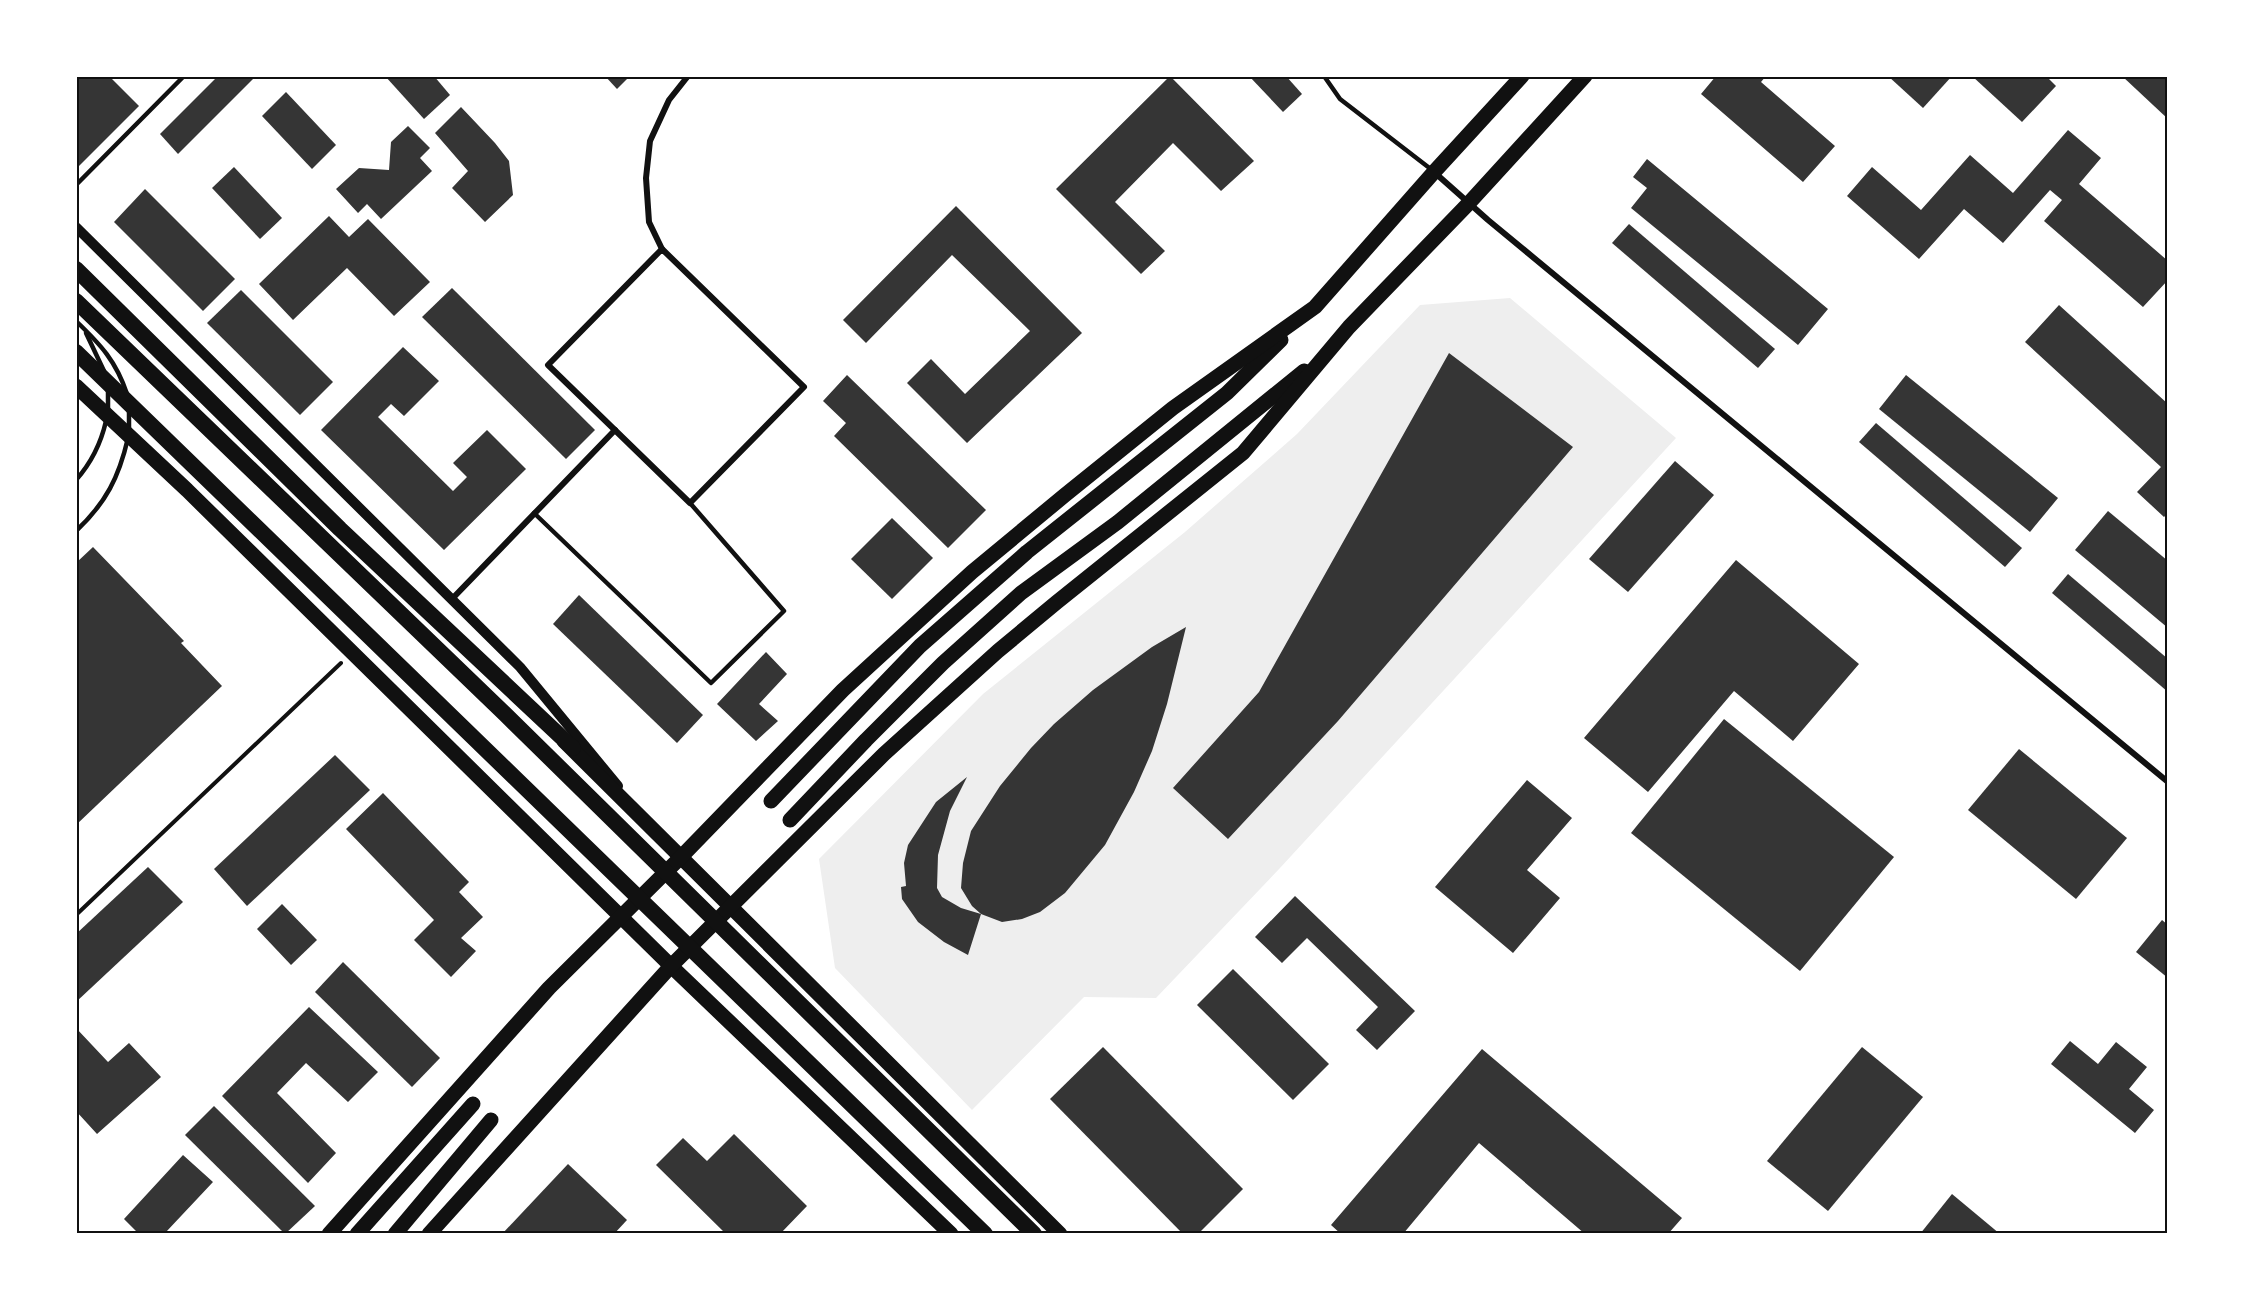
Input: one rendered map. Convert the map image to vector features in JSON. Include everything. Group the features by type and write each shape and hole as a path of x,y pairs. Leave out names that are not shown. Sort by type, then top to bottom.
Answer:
{"highway":[{"path":"76,268 340,530 573,748"},
{"path":"76,301 530,739 1034,1233"},
{"path":"76,352 985,1233"},
{"path":"963,1212 980,1233"}],"main road":[{"path":"771,801 920,646 1027,552 1227,393 1316,307 1522,76"},
{"path":"790,820 935,670 1012,601 1118,522 1318,359 1469,203 1585,76"},
{"path":"76,276 448,640 573,748 1060,1233"},
{"path":"329,1233 549,988 682,856 843,690 972,572 1173,408 1316,307"},
{"path":"429,1233 671,966 884,754 990,658 1243,453 1349,327"},
{"path":"76,386 187,490 671,966 951,1233"},
{"path":"357,1233 473,1104"},
{"path":"395,1233 491,1120"}],"street":[{"path":"662,249 548,365 690,503 804,387 662,249 649,222 646,178 650,141 669,100 688,76"},
{"path":"1434,172 2168,783"},
{"path":"76,227 520,667 650,825"},
{"path":"452,600 615,430"}],"lane":[{"path":"76,185 184,76"},
{"path":"1324,76 1340,99 1434,172"},
{"path":"76,480 92,460 102,438 109,395 103,366 79,323"},
{"path":"76,531 97,510 110,490 123,459 130,429 129,401 120,373 104,347 79,323"},
{"path":"534,513 711,683 784,611 690,503"}],"path":[{"path":"76,915 352,652"}],"shaded area":[{"path":"1510,298 1676,438 1280,868 1156,998 1084,997 972,1110 835,968 819,859 983,694 1185,532 1297,434 1420,305"}],"building":[{"path":"76,76 109,76 139,106 76,169"},
{"path":"218,76 256,76 178,154 160,134"},
{"path":"385,76 434,76 450,95 424,119"},
{"path":"605,76 630,76 617,89"},
{"path":"1170,76 1254,161 1221,191 1173,143 1115,202 1165,251 1141,274 1056,189"},
{"path":"1249,76 1286,76 1302,94 1283,112"},
{"path":"1716,76 1766,76 1761,82 1835,146 1803,182 1701,94"},
{"path":"1888,76 1952,76 1923,108"},
{"path":"1972,76 2046,76 2056,86 2022,122"},
{"path":"2122,76 2168,76 2168,119"},
{"path":"286,92 336,145 312,169 262,116"},
{"path":"461,107 509,161 513,195 485,222 452,188 468,171 435,133"},
{"path":"408,126 430,148 420,158 432,171 381,219 367,204 358,213 336,189 359,168 389,170 391,142"},
{"path":"2068,130 2101,158 2079,184 2168,261 2168,280 2143,307 2044,221 2062,200 2050,190 2003,243 1964,209 1919,259 1847,196 1872,167 1921,210 1970,155 2013,193"},
{"path":"1647,159 1828,309 1798,345 1631,208 1647,188 1633,177"},
{"path":"234,167 282,218 260,239 212,188"},
{"path":"145,189 235,279 203,311 114,222"},
{"path":"956,206 1082,333 967,443 907,383 931,359 965,394 1030,331 952,255 866,343 843,320"},
{"path":"329,216 349,237 368,219 430,282 394,316 347,268 293,320 259,284"},
{"path":"1629,224 1775,349 1758,368 1612,243"},
{"path":"452,288 595,430 566,459 422,317"},
{"path":"241,290 333,382 300,415 207,323"},
{"path":"2059,305 2168,404 2168,513 2164,517 2137,492 2161,467 2025,342"},
{"path":"403,347 439,381 404,416 391,404 378,417 453,491 467,477 453,463 487,430 526,469 444,550 321,430"},
{"path":"1449,353 1573,447 1338,721 1228,839 1173,788 1259,692"},
{"path":"847,375 986,510 948,548 834,436 846,423 823,401"},
{"path":"1906,375 2058,498 2030,532 1879,409"},
{"path":"1876,423 2022,548 2005,567 1859,442"},
{"path":"1675,461 1714,495 1628,592 1589,559"},
{"path":"2108,511 2168,561 2168,628 2075,550"},
{"path":"892,518 933,558 892,599 851,559"},
{"path":"93,547 184,641 181,643 222,686 76,825 76,563"},
{"path":"1736,560 1859,664 1793,741 1734,691 1648,792 1584,738"},
{"path":"2068,574 2168,659 2168,692 2052,593"},
{"path":"579,595 703,715 677,743 553,624"},
{"path":"1186,627 1167,704 1152,751 1134,792 1105,845 1065,893 1040,912 1022,919 1002,922 981,914 972,906 961,888 963,863 971,831 1000,786 1054,724 1093,690 1152,647"},
{"path":"766,652 787,674 759,704 778,721 756,741 717,704"},
{"path":"1724,719 1894,857 1800,971 1631,833"},
{"path":"2019,749 2127,838 2076,899 1968,810"},
{"path":"335,755 370,790 247,906 214,869"},
{"path":"967,777 950,811 938,855 937,888 942,897 961,908 981,914 968,955 944,942 918,922 902,899 901,887 906,886 904,863 908,845 936,802"},
{"path":"1527,780 1572,818 1527,870 1560,898 1513,953 1435,887"},
{"path":"383,793 469,882 459,892 483,917 461,938 476,951 451,977 414,940 434,920 346,829"},
{"path":"148,867 183,902 76,1002 76,934"},
{"path":"1295,896 1415,1011 1377,1050 1356,1030 1378,1007 1307,938 1282,963 1255,937"},
{"path":"282,904 317,940 291,965 257,929"},
{"path":"2162,920 2168,925 2168,978 2136,952"},
{"path":"343,962 440,1058 412,1087 315,992"},
{"path":"1233,969 1329,1064 1293,1100 1197,1005"},
{"path":"309,1007 378,1072 348,1102 306,1063 277,1093 336,1153 308,1183 222,1096"},
{"path":"76,1028 108,1062 129,1043 161,1077 97,1134 76,1111"},
{"path":"2070,1041 2098,1064 2116,1042 2147,1067 2129,1089 2154,1110 2135,1133 2051,1064"},
{"path":"1103,1047 1243,1189 1198,1234 1183,1234 1050,1099"},
{"path":"1862,1047 1923,1097 1828,1211 1767,1161"},
{"path":"1482,1049 1682,1218 1668,1234 1585,1234 1479,1143 1403,1234 1341,1234 1331,1225"},
{"path":"214,1106 315,1206 285,1234 185,1135"},
{"path":"734,1134 807,1206 780,1234 726,1234 656,1165 683,1138 707,1161"},
{"path":"183,1155 213,1182 166,1232 168,1234 139,1234 124,1219"},
{"path":"568,1164 627,1220 614,1234 502,1234"},
{"path":"1952,1194 2000,1234 1920,1234"}]}
